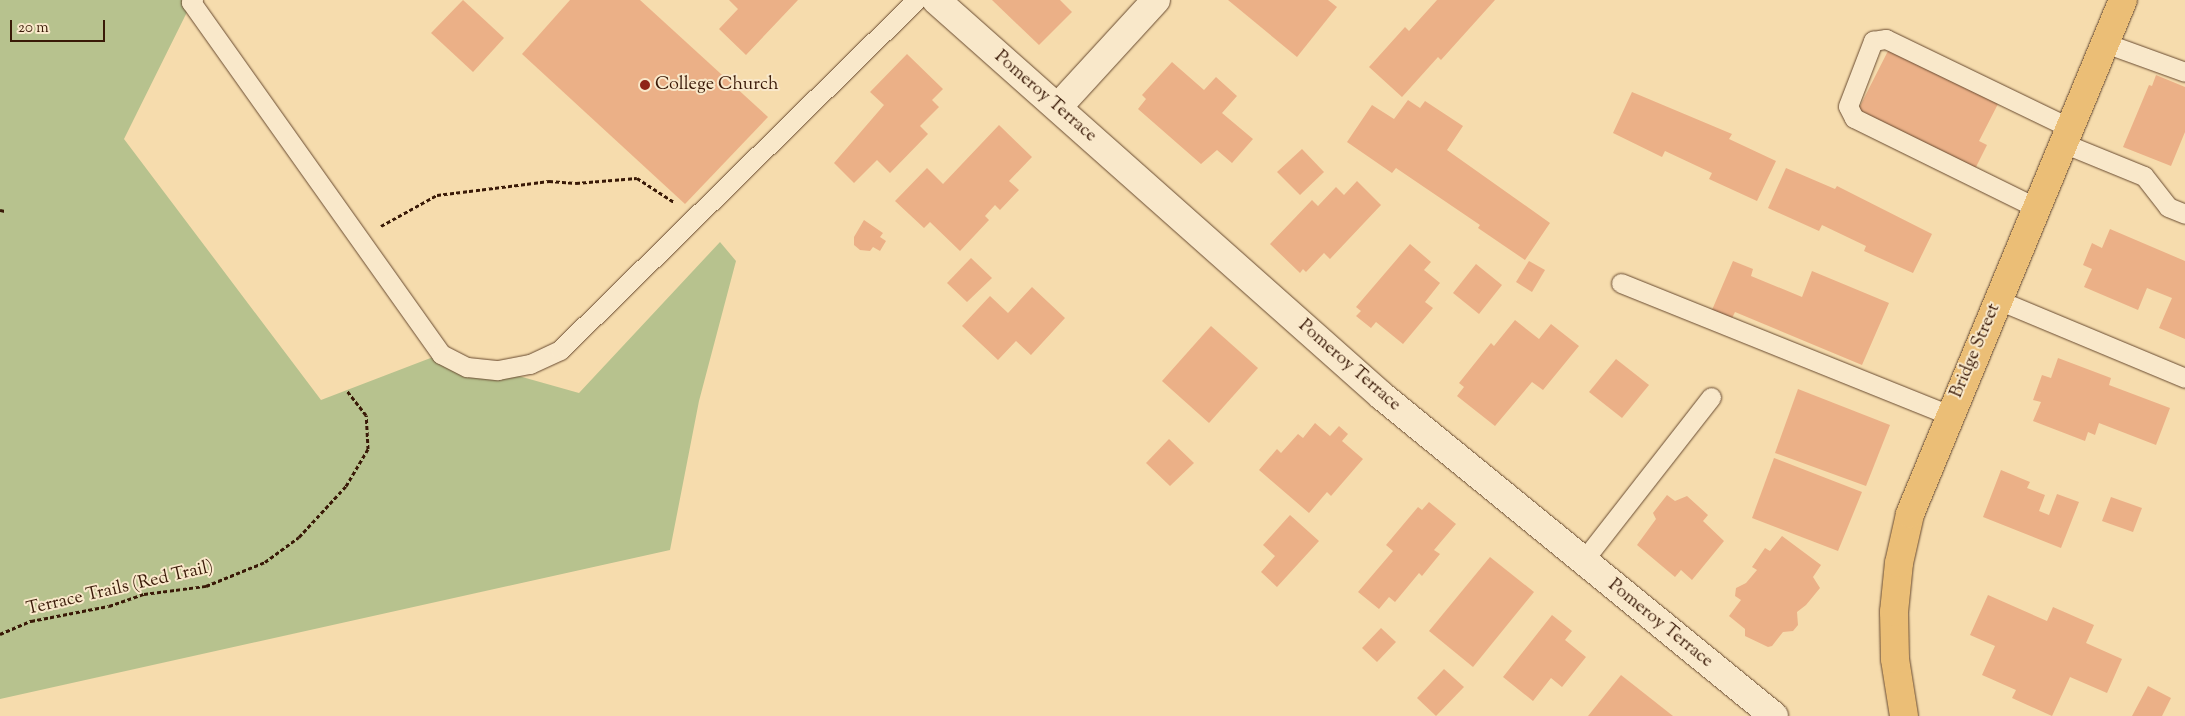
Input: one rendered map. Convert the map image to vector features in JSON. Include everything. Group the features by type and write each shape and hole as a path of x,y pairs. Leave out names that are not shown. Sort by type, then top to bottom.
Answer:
{"highway":[{"name":"Bridge Street","path":"1901,715 1894,636 1899,563 1910,514 2123,0"}],"street":[{"name":"Pomeroy Terrace","path":"936,0 1382,396 1774,716"},
{"path":"1058,107 1156,0"}],"lane":[{"path":"194,0 191,2 441,354 467,367 498,370 530,364 560,350 916,0"},
{"path":"2037,208 1854,118 1848,106 1873,41 1886,39 2144,176 2168,207 2185,214"},
{"path":"2105,43 2185,72"},
{"path":"1621,283 1950,415"},
{"path":"1998,300 2185,378"},
{"path":"1583,561 1711,398"}],"path":[{"path":"359,239 437,195 549,181 576,183 637,178 696,217"},
{"name":"Terrace Trails (Red Trail)","path":"0,634 31,621 110,606 144,594 206,586 265,562 299,537 346,486 368,449 366,415 347,391"}],"green space":[{"path":"0,0 193,0 124,139 321,400 441,354 579,393 720,242 736,261 699,401 670,550 0,699"}],"building":[{"path":"463,0 504,38 473,72 431,33"},
{"name":"College Church","path":"570,0 640,0 768,117 685,204 522,54"},
{"name":"College Church","path":"729,0 798,0 746,55 719,29 738,9"},
{"path":"992,0 1060,0 1072,12 1039,45"},
{"path":"1228,0 1328,0 1337,7 1297,57"},
{"path":"1437,0 1495,0 1441,60 1438,57 1402,97 1369,67 1405,27 1409,31"},
{"path":"1890,47 1999,102 1979,141 1987,145 1974,171 1857,112"},
{"path":"907,54 943,89 932,100 939,107 920,126 928,134 890,173 877,160 854,183 834,163 884,105 870,92"},
{"path":"1172,62 1204,90 1216,77 1237,96 1222,113 1253,139 1232,163 1217,150 1201,164 1138,109 1146,99 1142,95"},
{"path":"2156,75 2185,87 2185,132 2171,166 2123,147 2149,85 2152,86"},
{"path":"1632,92 1732,134 1729,139 1776,161 1757,201 1709,179 1712,173 1665,151 1662,157 1613,133"},
{"path":"1408,100 1420,108 1425,101 1463,126 1447,150 1550,223 1525,260 1478,228 1480,225 1396,168 1392,173 1347,142 1372,105 1394,119"},
{"path":"999,125 1032,157 1009,181 1019,190 1000,210 995,205 985,216 989,220 960,251 930,222 924,228 895,201 927,168 943,184"},
{"path":"1302,149 1324,172 1300,195 1277,172"},
{"path":"1786,168 1835,189 1837,186 1932,234 1913,273 1864,251 1866,246 1822,225 1819,231 1768,208"},
{"path":"1357,181 1381,205 1330,259 1324,253 1306,272 1303,269 1300,273 1270,244 1312,200 1318,206 1336,187 1344,195"},
{"path":"864,220 883,233 880,237 886,241 880,251 873,247 870,251 860,250 854,245 854,237"},
{"path":"2110,229 2185,261 2185,339 2159,328 2172,298 2147,288 2138,310 2084,287 2092,269 2083,265 2092,243 2102,248"},
{"path":"1410,244 1431,262 1424,270 1440,283 1425,302 1433,308 1403,344 1376,322 1371,328 1356,316 1361,311 1356,307"},
{"path":"971,258 992,278 967,302 947,283"},
{"path":"1529,261 1545,270 1532,292 1516,282"},
{"path":"1733,261 1753,269 1751,276 1802,297 1812,271 1889,303 1862,365 1735,312 1732,318 1712,310"},
{"path":"1476,264 1502,285 1479,314 1453,293"},
{"path":"1032,287 1065,318 1031,355 1016,341 998,360 962,326 990,296 1008,313"},
{"path":"1515,320 1539,339 1551,324 1579,346 1543,390 1532,382 1495,426 1457,396 1464,387 1459,383 1491,343 1494,346"},
{"path":"1211,326 1258,368 1209,423 1162,381"},
{"path":"2058,358 2111,378 2109,385 2170,408 2156,445 2099,423 2095,435 2088,432 2085,441 2033,421 2041,402 2033,400 2042,375 2051,378"},
{"path":"1616,359 1649,385 1622,418 1589,392"},
{"path":"1798,389 1890,425 1866,486 1775,453"},
{"path":"1315,423 1330,436 1339,426 1348,434 1342,441 1363,459 1331,496 1327,492 1309,513 1259,470 1277,449 1281,453 1298,434 1303,438"},
{"path":"1169,439 1194,463 1170,486 1146,463"},
{"path":"1774,458 1862,492 1838,551 1752,518"},
{"path":"2001,470 2030,482 2027,488 2045,495 2039,511 2049,515 2057,494 2079,502 2061,548 1983,517"},
{"path":"1667,495 1675,501 1687,496 1708,515 1703,521 1724,541 1692,580 1681,570 1675,577 1637,545 1656,519 1653,513"},
{"path":"2111,497 2142,508 2133,532 2102,521"},
{"path":"1429,502 1456,524 1434,550 1440,554 1422,576 1419,573 1395,602 1389,597 1379,609 1358,592 1393,551 1386,545 1418,507 1422,510"},
{"path":"1290,515 1319,541 1277,587 1261,572 1275,556 1263,545"},
{"path":"1782,536 1821,565 1813,577 1820,588 1806,605 1797,612 1798,625 1793,631 1783,632 1772,646 1768,647 1745,636 1745,629 1729,616 1741,600 1735,596 1736,588 1746,583 1757,570 1752,567 1765,548 1770,551"},
{"path":"1490,557 1534,592 1473,667 1429,631"},
{"path":"1988,595 2047,621 2053,607 2094,625 2086,643 2122,659 2107,693 2070,677 2052,716 2012,698 2016,690 1982,675 1995,646 1970,635"},
{"path":"1552,615 1572,631 1565,640 1586,657 1562,687 1551,678 1533,701 1503,677"},
{"path":"1381,628 1396,642 1377,662 1362,648"},
{"path":"1444,669 1464,687 1436,716 1417,698"},
{"path":"1621,675 1673,716 1588,716"},
{"path":"2148,686 2171,698 2162,716 2132,716"}],"place":[{"name":"College Church","path":"645,85"}]}
